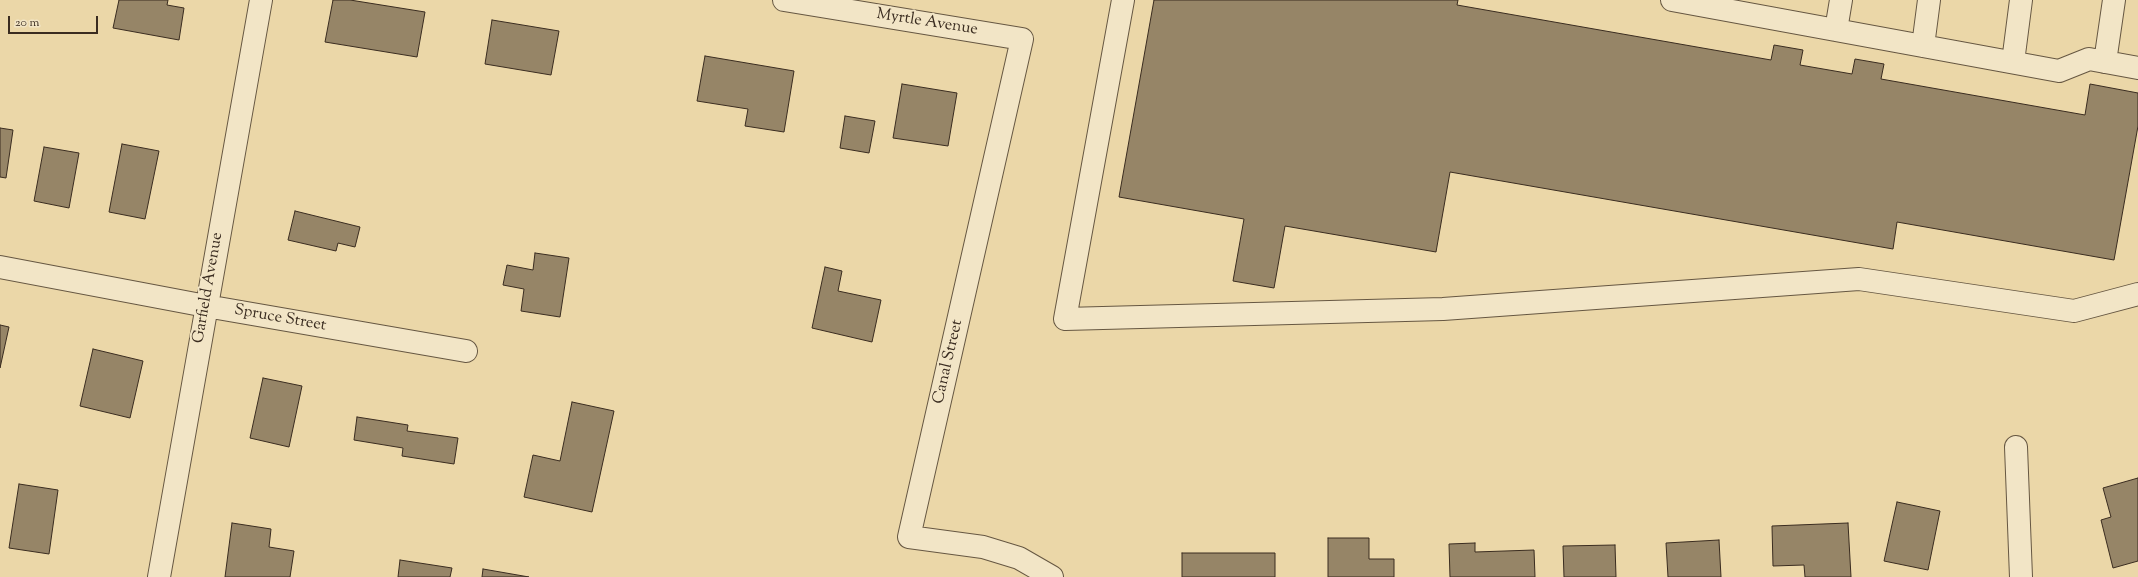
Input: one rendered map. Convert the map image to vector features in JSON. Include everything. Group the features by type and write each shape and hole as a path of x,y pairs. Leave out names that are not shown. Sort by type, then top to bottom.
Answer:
{"street":[{"name":"Garfield Avenue","path":"159,577 261,0"},
{"name":"Myrtle Avenue","path":"784,0 1022,39"},
{"path":"1123,0 1065,319 1443,309 1859,279 2074,311 2138,294"},
{"path":"1672,0 1748,7 1836,30 2059,71 2088,58 2138,68"},
{"path":"1836,30 1841,0"},
{"path":"1923,46 1929,0"},
{"path":"2012,62 2021,0"},
{"path":"2105,62 2114,0"},
{"name":"Canal Street","path":"1022,39 909,537 983,547 1019,558 1052,577"},
{"name":"Spruce Street","path":"0,267 206,306 466,351"},
{"path":"2016,448 2022,577"}],"building":[{"path":"119,0 168,0 167,5 184,8 179,40 113,28"},
{"path":"333,0 350,0 425,12 417,57 325,42"},
{"path":"1154,0 1458,0 1457,5 1771,60 1774,45 1803,50 1800,65 1852,74 1855,59 1884,64 1881,79 2085,115 2090,84 2138,93 2138,126 2114,260 1897,222 1893,249 1450,172 1436,252 1285,226 1274,288 1233,281 1244,219 1119,197"},
{"path":"492,20 559,31 551,75 485,64"},
{"path":"705,56 794,71 784,132 745,126 748,109 697,101"},
{"path":"902,84 957,93 948,146 893,138"},
{"path":"845,116 875,121 869,153 840,148"},
{"path":"0,128 13,130 6,178 0,177"},
{"path":"122,144 159,151 145,219 109,212"},
{"path":"44,147 79,153 69,208 34,201"},
{"path":"295,211 360,227 355,247 338,243 336,251 288,240"},
{"path":"535,253 569,258 560,317 521,311 524,289 503,285 507,265 533,270"},
{"path":"825,267 842,271 838,291 881,300 872,342 812,328"},
{"path":"0,325 9,327 0,368"},
{"path":"93,349 143,361 130,418 80,406"},
{"path":"263,378 302,386 289,447 250,438"},
{"path":"572,402 614,411 592,512 524,497 533,455 560,461"},
{"path":"357,417 408,425 407,431 458,438 454,464 402,456 403,448 354,440"},
{"path":"2138,478 2138,561 2113,568 2101,520 2111,517 2103,488"},
{"path":"19,484 58,490 49,554 9,548"},
{"path":"1897,502 1940,511 1928,570 1884,561"},
{"path":"232,523 271,529 269,547 294,551 290,577 225,577"},
{"path":"1848,523 1851,577 1805,577 1804,565 1773,566 1772,526"},
{"path":"1328,538 1369,538 1369,559 1394,559 1394,577 1328,577"},
{"path":"1719,540 1721,577 1668,577 1666,543"},
{"path":"1475,543 1475,552 1534,550 1535,577 1450,577 1449,544"},
{"path":"1615,545 1616,577 1564,577 1563,546"},
{"path":"1182,553 1275,553 1275,577 1182,577"},
{"path":"400,560 452,568 450,577 398,577"},
{"path":"483,569 529,577 482,577"}]}
